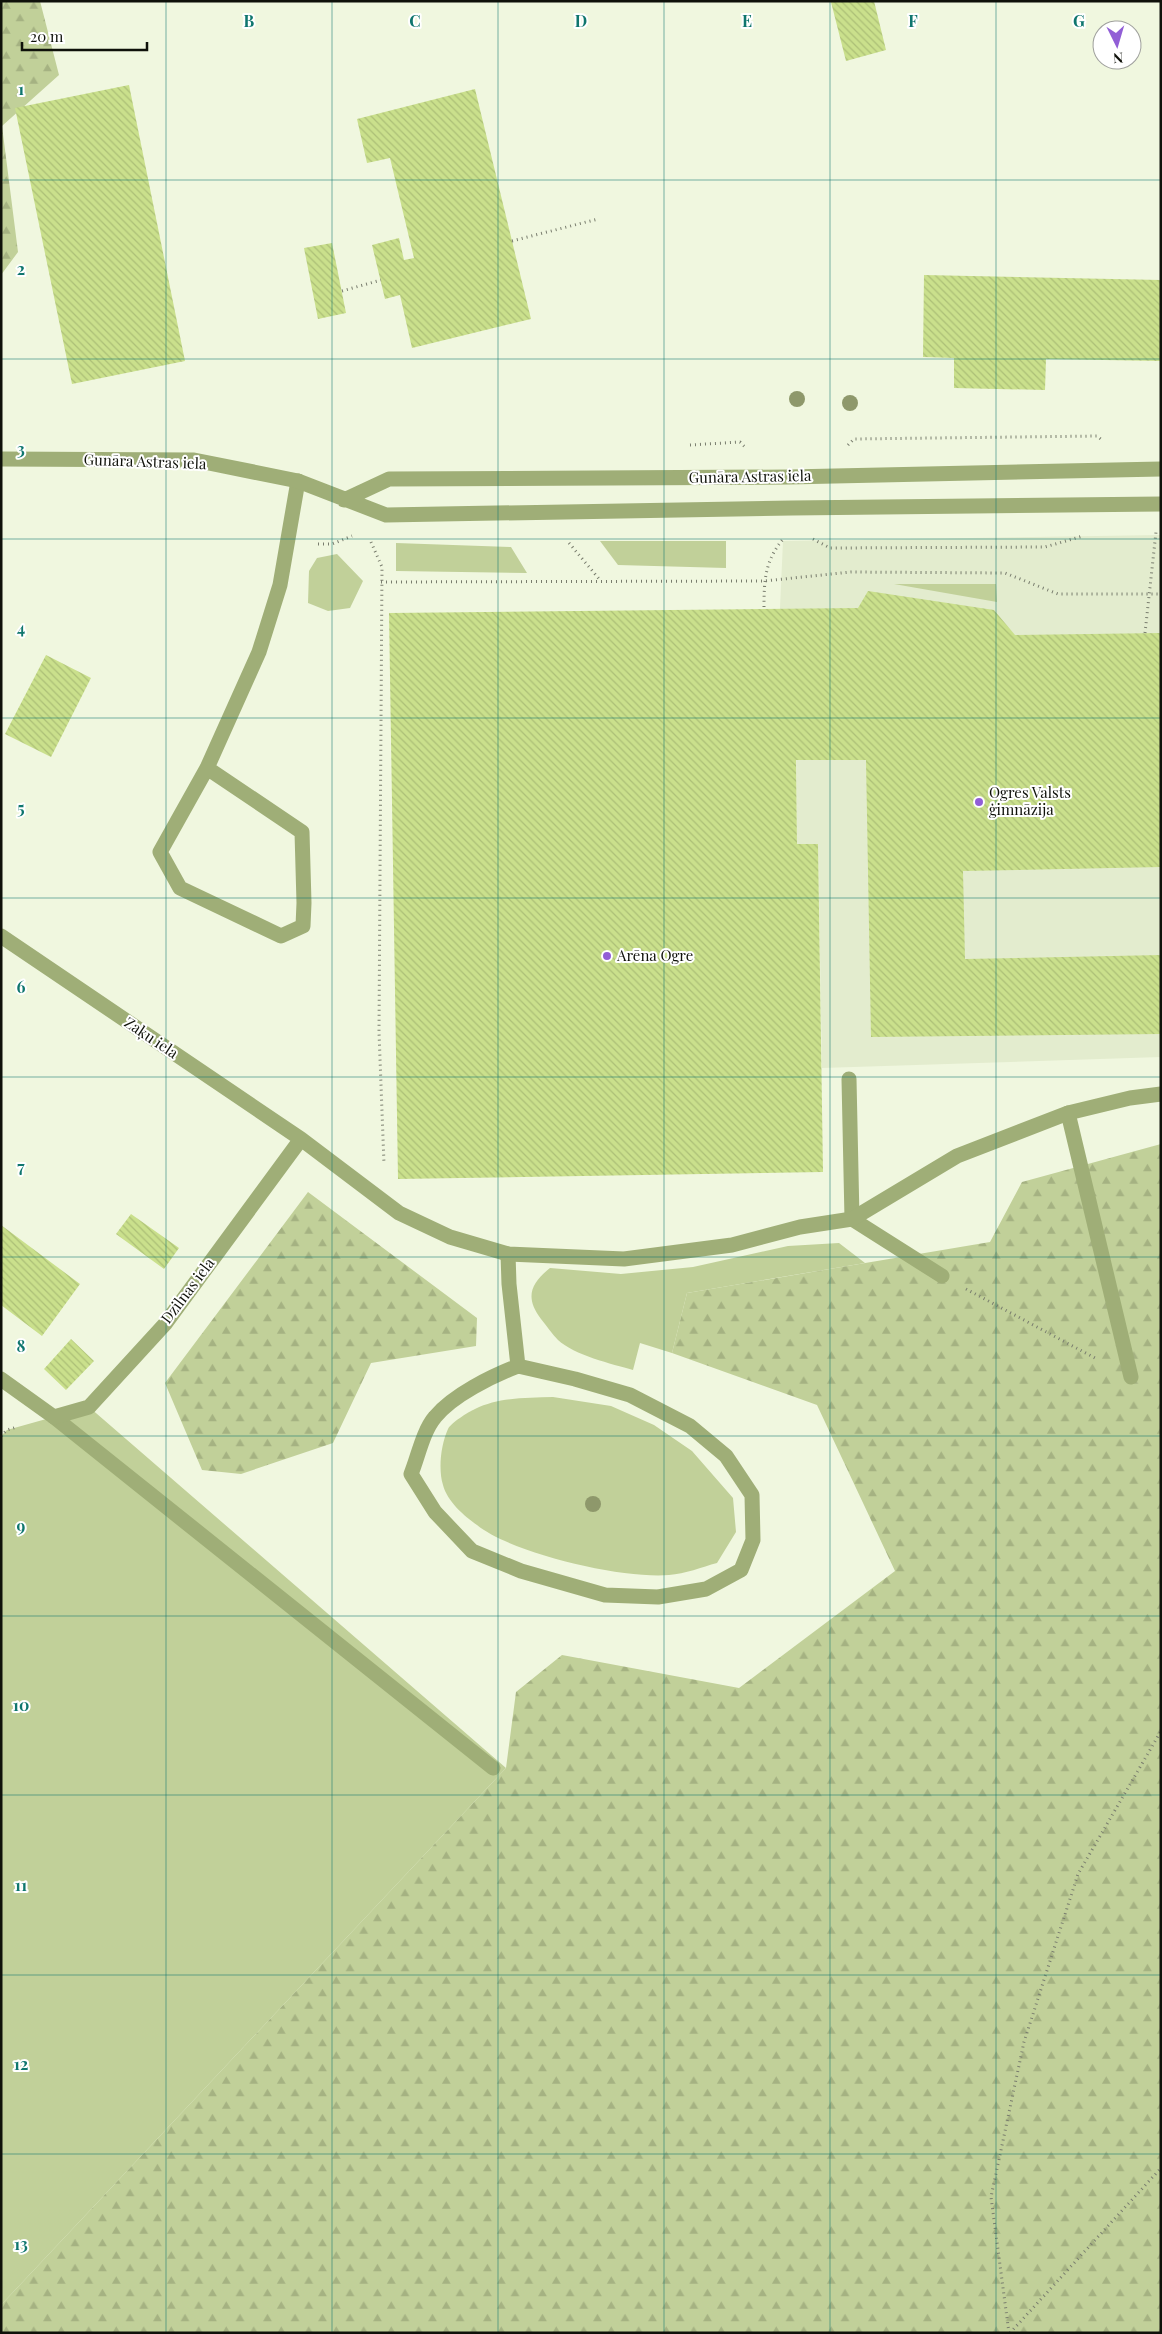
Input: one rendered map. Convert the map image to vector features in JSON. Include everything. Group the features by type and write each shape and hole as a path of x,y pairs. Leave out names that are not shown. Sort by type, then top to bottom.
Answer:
{"street":[{"name":"Gunāra Astras iela","path":"1,459 194,460 298,481 386,515 1161,504"},
{"name":"Gunāra Astras iela","path":"344,500 389,480 799,476 1161,469"},
{"path":"207,768 302,832 304,903 302,926 281,936 180,888 160,852 207,768 259,652 280,585 298,481"},
{"name":"Zaķu iela","path":"1,936 300,1139 399,1213 450,1237 508,1254 624,1260 732,1244 800,1227 852,1219"},
{"path":"849,1079 852,1219"},
{"path":"852,1219 957,1156 1068,1114 1130,1098 1161,1094"},
{"path":"1068,1114 1131,1377"},
{"name":"Dzilnas iela","path":"54,1417 89,1406 165,1324 300,1139"},
{"path":"852,1219 942,1276"},
{"path":"508,1254 509,1284 518,1366"},
{"path":"518,1366 575,1379 630,1396 690,1426 726,1456 752,1496 753,1540 741,1570 706,1589 658,1597 605,1595 521,1571 472,1551 435,1512 411,1474 434,1418 452,1402 497,1374 518,1366"},
{"path":"1,1380 54,1417 493,1768"}],"path":[{"path":"512,241 598,219"},
{"path":"342,291 381,280"},
{"path":"1145,633 1156,531"},
{"path":"764,608 764,581 772,552 787,534"},
{"path":"368,535 382,567 379,1032 381,1110 387,1204"},
{"path":"565,538 600,580"},
{"path":"381,582 764,581 851,572 1005,573 1058,594 1161,594"},
{"path":"942,1276 1131,1377"},
{"path":"1010,2333 991,2197 1024,2042 1078,1874 1161,1731"},
{"path":"1010,2333 1161,2168"}],"shaded area":[{"name":"Ogres Valsts ģimnāzija","path":"1161,535 1161,1057 822,1068 818,844 797,844 796,739 781,740 780,608 783,541"}],"green space":[{"path":"1,1 40,1 59,75 2,126 18,252 1,275"},
{"path":"600,541 726,541 726,568 618,565"},
{"path":"396,543 511,547 527,573 396,571"},
{"path":"337,554 363,581 350,608 328,611 308,603 309,571 317,558"},
{"path":"894,584 996,584 997,602"},
{"path":"1161,1144 1161,2333 1,2333 1,2305 506,1768 516,1692 562,1655 739,1688 895,1571 817,1405 672,1353 687,1293 990,1242 1022,1182"},
{"path":"308,1192 477,1318 476,1346 371,1363 333,1443 241,1474 202,1470 165,1383"},
{"path":"839,1243 865,1263 687,1293 672,1353 640,1343 633,1370 594,1358 565,1345 556,1338 541,1319 533,1304 532,1292 534,1286 550,1268 621,1274 693,1267 788,1246"},
{"path":"553,1397 611,1406 654,1425 692,1451 733,1498 736,1532 717,1563 669,1575 625,1573 598,1569 541,1555 516,1546 494,1536 457,1508 448,1497 441,1479 442,1449 448,1429 472,1410 484,1405 513,1399"},
{"path":"89,1407 506,1768 1,2305 1,1436 7,1430"}],"building":[{"path":"874,1 886,50 846,61 831,2"},
{"path":"129,85 185,361 72,384 15,108"},
{"path":"475,89 531,319 412,348 400,295 385,299 372,245 399,238 404,260 414,258 390,158 367,163 357,119"},
{"path":"332,243 346,313 318,319 304,248"},
{"path":"924,275 1161,280 1161,361 1046,359 1045,390 954,388 954,358 923,357"},
{"name":"Arēna Ogre","path":"868,591 994,610 1015,635 1161,633 1161,867 963,871 965,959 1161,955 1161,1034 871,1037 866,760 796,760 797,844 818,844 823,1172 398,1179 389,613 858,608"},
{"path":"46,655 91,678 51,757 5,734"},
{"path":"131,1214 179,1248 164,1269 116,1234"},
{"path":"1,1225 80,1284 42,1336 1,1305"},
{"path":"71,1339 94,1361 66,1390 44,1369"}],"place":[{"name":"Ogres Valsts ģimnāzija","path":"979,802"},
{"name":"Arēna Ogre","path":"607,956"}]}
